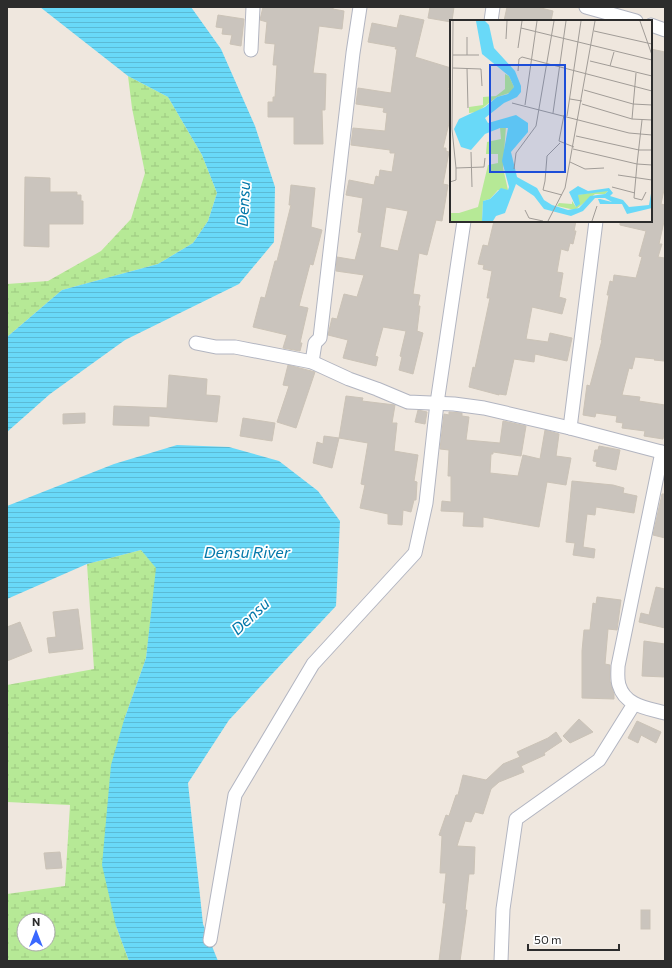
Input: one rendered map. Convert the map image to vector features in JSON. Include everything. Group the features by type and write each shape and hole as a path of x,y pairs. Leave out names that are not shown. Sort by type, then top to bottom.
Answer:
{"street":[{"path":"250,50 253,7"},
{"path":"312,362 315,343 320,338 353,53 360,7"},
{"path":"491,20 493,7"},
{"path":"586,7 628,17"},
{"path":"652,25 665,30"},
{"path":"210,940 235,795 313,664 415,553 426,503 437,403 464,222"},
{"path":"570,428 596,222"},
{"path":"196,343 216,347 234,347 312,362 348,380 377,389 408,402 437,403 484,408 663,452 618,666 618,684 624,696 634,704 665,713"},
{"path":"501,961 503,909 516,819 599,760 634,704"}],"green space":[{"path":"128,76 168,97 202,155 217,193 208,221 193,243 158,264 62,290 7,337 7,284 48,281 101,251 131,219 145,173 132,108"},
{"path":"141,550 157,568 146,658 124,720 116,926 129,961 7,961 7,894 65,886 70,805 7,802 7,685 94,669 87,564"}],"water":[{"name":"Densu","path":"40,7 191,7 221,49 255,126 275,187 274,242 239,284 125,340 50,394 7,432 7,337 62,290 158,264 193,243 208,221 217,193 202,155 168,97 128,76"},
{"name":"Densu River","path":"177,445 229,447 279,461 318,491 340,521 336,606 229,720 188,783 203,924 218,961 129,961 116,926 102,865 111,765 124,720 146,658 156,568 141,550 87,564 7,599 7,506 114,464"}],"building":[{"path":"263,7 333,7 333,9 344,11 342,29 319,26 313,73 326,74 325,110 322,110 323,144 294,144 294,117 268,117 268,102 273,102 273,97 275,97 277,65 273,65 275,44 265,43 267,22 260,20"},
{"path":"430,7 454,7 452,20 450,20 450,22 428,18"},
{"path":"507,7 537,7 553,11 551,20 504,20"},
{"path":"218,15 244,19 241,46 230,44 232,35 222,34 223,28 216,27"},
{"path":"400,15 424,20 415,57 450,68 450,82 448,89 450,90 450,119 443,148 446,148 446,151 449,152 443,184 448,185 442,221 436,220 427,255 419,253 413,294 420,295 417,331 423,333 413,374 399,370 402,357 400,356 406,331 383,327 375,356 378,357 376,366 343,358 348,340 328,335 332,318 337,319 344,294 357,297 364,275 336,271 337,257 355,260 362,233 358,232 363,198 346,195 349,180 374,185 376,176 379,177 380,170 392,172 395,153 390,153 390,150 351,145 353,128 385,131 387,113 383,112 384,108 356,104 358,88 391,93 397,49 395,49 396,47 368,42 372,23 397,28","holes":["386,207 408,211 398,251 380,247"]},
{"path":"652,49 665,52 665,185 661,204 665,205 665,217 659,244 662,244 658,257 665,258 665,355 664,361 635,357 632,369 629,368 622,395 640,397 639,401 665,405 665,429 663,439 644,436 645,431 622,428 623,423 616,422 617,416 596,413 595,417 583,415 587,385 590,386 602,340 610,281 613,282 614,275 636,278 642,257 639,256 646,231 620,225 620,222 652,222"},
{"path":"25,177 50,178 50,192 77,192 77,195 81,195 81,201 83,201 83,224 49,224 49,247 24,246"},
{"path":"291,185 315,188 311,227 322,230 313,265 310,264 299,306 308,308 300,343 302,343 300,351 283,348 287,335 253,327 261,297 265,298 275,261 277,261 291,205 289,205"},
{"path":"494,222 576,222 574,231 576,231 573,244 570,243 568,251 561,249 557,272 563,273 559,297 566,299 562,314 532,307 526,339 548,342 550,333 572,338 567,361 535,354 534,362 514,359 506,395 499,395 469,387 473,367 475,368 490,298 487,298 492,271 483,269 484,265 478,264 483,245 488,246"},
{"path":"288,365 315,372 296,428 277,422 289,386 283,385"},
{"path":"169,375 207,379 206,395 220,396 217,422 149,416 149,426 113,425 114,406 167,408"},
{"path":"346,396 363,398 362,401 395,405 392,423 397,423 394,451 418,455 414,481 417,482 416,500 414,500 411,512 403,510 402,525 388,524 388,514 360,508 365,485 361,484 368,443 339,438"},
{"path":"418,410 427,412 425,424 415,422"},
{"path":"449,412 462,413 462,416 469,417 466,440 500,443 503,421 526,426 521,456 493,452 493,454 491,454 490,473 518,476 523,455 540,459 545,430 559,434 556,456 571,458 566,485 547,482 539,527 483,517 483,527 463,526 464,512 441,511 442,501 451,502 451,476 448,476 449,450 440,449 444,414 449,415"},
{"path":"85,413 85,423 63,424 63,414"},
{"path":"243,418 275,423 272,441 240,436"},
{"path":"324,436 339,438 332,468 313,463 317,442 323,444"},
{"path":"599,446 620,450 616,470 596,466 597,462 593,461 595,450 598,450"},
{"path":"572,481 613,485 624,488 623,493 637,496 634,513 596,507 595,515 587,514 583,547 595,549 594,558 573,555 575,543 566,542"},
{"path":"662,494 665,494 665,538 653,535"},
{"path":"656,587 665,589 665,628 639,622 641,613 649,615"},
{"path":"597,597 621,600 617,630 608,629 605,664 610,665 610,681 614,699 582,698 582,651 584,630 590,630 593,603 596,604"},
{"path":"78,609 83,649 49,653 47,638 56,637 53,612"},
{"path":"20,622 32,651 7,661 7,627"},
{"path":"644,641 665,644 665,677 642,676"},
{"path":"579,719 593,732 570,743 563,736"},
{"path":"637,721 661,732 656,743 641,735 638,743 628,738"},
{"path":"556,732 562,741 544,753 545,755 521,766 524,772 499,782 491,789 483,814 475,812 471,822 465,821 457,846 475,847 474,874 469,874 465,910 467,910 460,961 439,961 446,903 443,903 446,873 440,873 442,836 439,835 446,815 449,816 456,795 458,795 463,775 486,780 503,764 520,757 517,752 548,738"},
{"path":"60,852 62,868 46,869 44,853"},
{"path":"641,910 650,910 650,929 641,929"}]}
